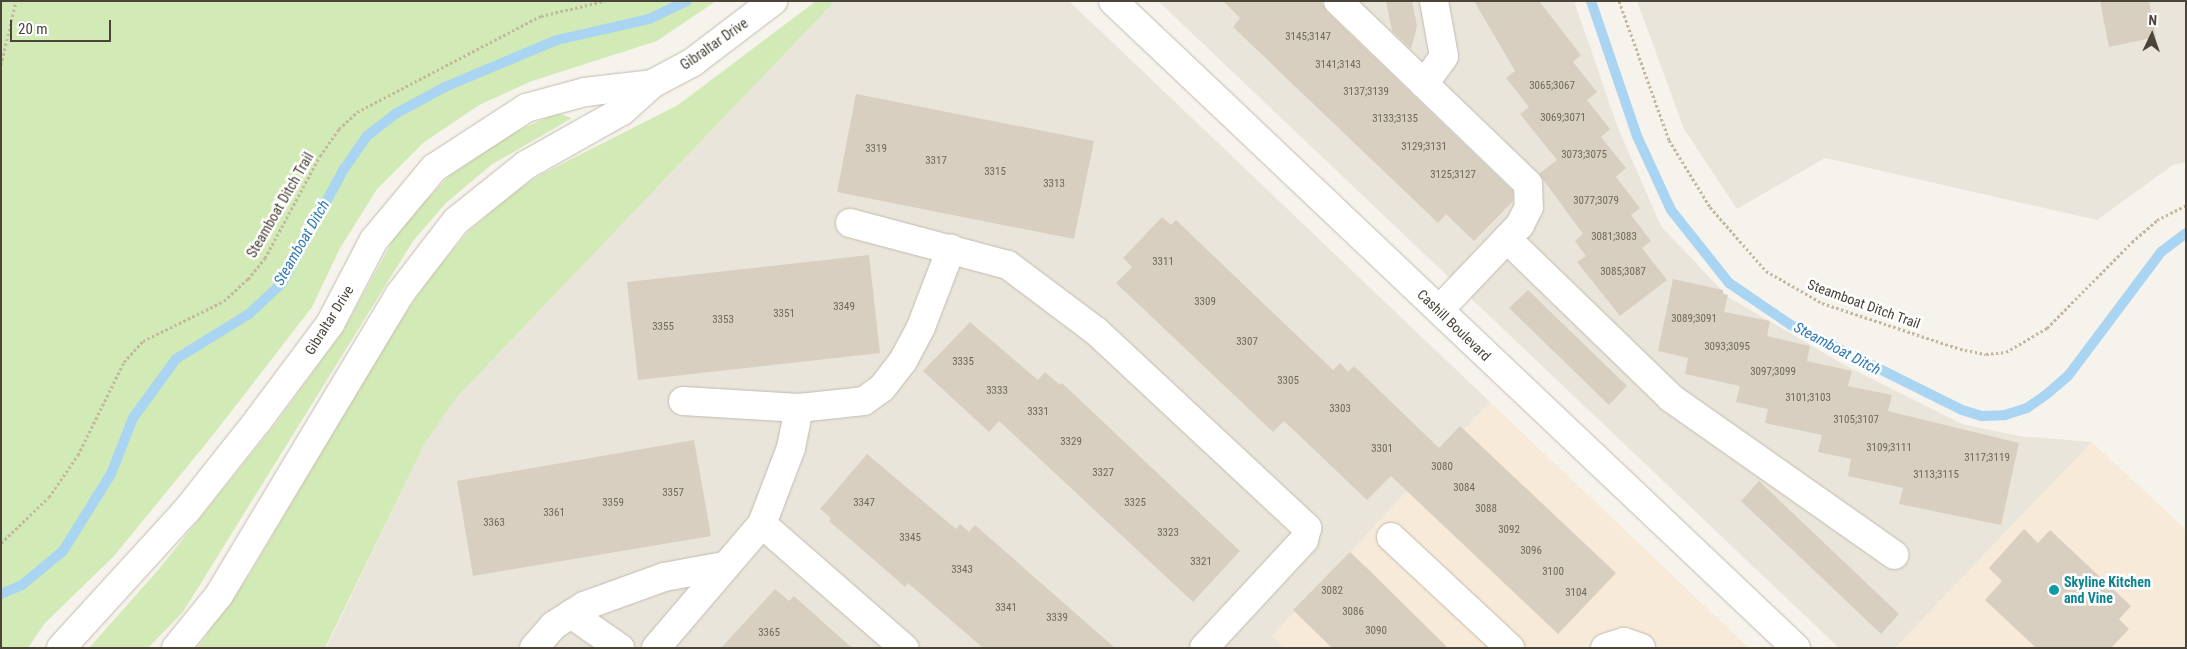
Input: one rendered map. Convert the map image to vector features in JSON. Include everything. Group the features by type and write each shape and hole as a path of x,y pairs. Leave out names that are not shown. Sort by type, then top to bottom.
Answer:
{"street":[{"name":"Gibraltar Drive","path":"176,648 219,595 427,254 456,220 493,189 526,165 622,111 652,84 693,62 773,1"},
{"name":"Cashill Boulevard","path":"1113,1 1796,648"},
{"path":"1338,1 1528,184 1528,207 1520,225 1439,310"},
{"path":"1424,84 1444,56 1434,1"},
{"name":"Gibraltar Drive","path":"60,648 186,510 259,418 330,324 374,240 434,168 526,108 576,94 652,84"},
{"path":"850,223 1008,265 1096,331 1307,528 1304,540 1204,648"},
{"path":"1507,239 1671,398 1894,555"},
{"path":"683,402 799,408 864,401 882,388 921,328 951,249"},
{"path":"656,648 724,566 762,524 791,448 799,408"},
{"path":"762,524 904,648"},
{"path":"1391,537 1510,648"},
{"path":"534,648 571,614 664,577 724,566"},
{"path":"571,614 620,648"},
{"path":"1605,648 1624,642 1641,648"}],"path":[{"path":"1,65 16,1"},
{"name":"Steamboat Ditch Trail","path":"1,543 59,483 78,454 124,362 143,341 224,300 266,258 320,156 345,123 405,85 541,16 604,1"},
{"name":"Steamboat Ditch Trail","path":"1618,1 1669,140 1710,207 1766,271 1822,303 1960,349 1986,354 2006,352 2047,328 2132,242 2157,220 2186,206"}],"shaded area":[{"path":"835,1 1069,1 1490,402 1272,636 1284,648 326,648 424,445 456,398"},
{"path":"1158,1 1574,1 1618,128 1661,226 1728,297 1850,368 1962,424 2019,436 2092,442 1895,648 1839,648"},
{"path":"1637,1 2186,1 2186,162 2173,165 2097,220 1825,158 1737,209 1684,129"},
{"path":"1490,402 1749,648 1284,648 1272,636"},
{"path":"2092,442 2186,530 2186,648 1895,648"}],"green space":[{"path":"1,1 716,1 657,41 532,81 479,105 423,143 377,189 339,250 312,307 213,435 114,556 45,623 28,648 1,648"},
{"path":"816,1 835,1 456,398 424,445 325,648 197,648 251,572 384,345 431,276 469,231 513,193 542,174 678,105"},
{"path":"557,113 572,118 491,165 446,203 413,241 183,612 148,648 89,648 159,569 276,423 343,331 393,240 415,212 450,175 502,138"}],"building":[{"path":"1223,1 1321,1 1327,12 1513,191 1513,201 1474,241 1446,214 1438,223 1233,27 1240,18"},
{"path":"1386,1 1412,1 1417,26 1411,49 1392,31"},
{"path":"1474,1 1539,1 1581,55 1573,62 1597,92 1587,100 1610,129 1601,137 1626,168 1616,177 1640,208 1631,215 1651,241 1642,248 1667,280 1620,316 1577,262 1586,256 1575,241 1583,234 1539,174 1557,160 1520,114 1529,107 1506,78 1515,71"},
{"path":"2100,1 2149,1 2156,37 2109,47"},
{"path":"856,94 1094,141 1074,239 837,192"},
{"path":"1162,217 1171,225 1176,220 1333,370 1340,363 1348,372 1354,366 1439,448 1460,426 1616,573 1558,634 1391,476 1367,500 1284,421 1273,432 1116,283 1132,267 1123,258"},
{"path":"869,255 880,353 638,380 627,282"},
{"path":"1673,279 1723,290 1723,294 1728,295 1724,312 1770,321 1767,336 1810,346 1807,361 1852,371 1848,386 1892,395 1888,411 2019,443 2001,525 1899,504 1903,488 1848,476 1851,459 1818,452 1822,435 1765,423 1768,409 1736,402 1740,386 1685,374 1688,358 1658,351"},
{"path":"1528,290 1627,386 1609,405 1509,308"},
{"path":"970,322 1038,380 1045,372 1060,385 1062,383 1240,551 1193,602 999,421 989,432 923,371"},
{"path":"694,440 711,536 473,576 457,481"},
{"path":"867,454 956,529 960,524 969,532 975,525 1115,648 983,648 908,583 905,587 829,521 831,518 820,509"},
{"path":"1759,481 1899,614 1881,634 1741,501"},
{"name":"Skyline Kitchen and Vine","path":"2024,529 2038,543 2050,530 2131,606 2119,619 2129,629 2111,648 2036,648 1985,600 2002,581 1989,568"},
{"path":"1350,552 1448,648 1332,648 1293,610"},
{"path":"775,589 789,601 794,596 852,648 721,648"}],"waterway":[{"name":"Steamboat Ditch","path":"1,594 22,585 63,551 111,474 133,418 176,359 249,314 282,283 344,169 367,136 395,114 445,87 557,40 649,19 687,1"},
{"name":"Steamboat Ditch","path":"1591,1 1637,136 1671,210 1729,283 1791,325 1962,410 1982,416 2005,415 2027,408 2047,394 2068,376 2161,252 2186,233"}],"place":[{"name":"Skyline Kitchen and Vine","path":"2054,590"}]}
